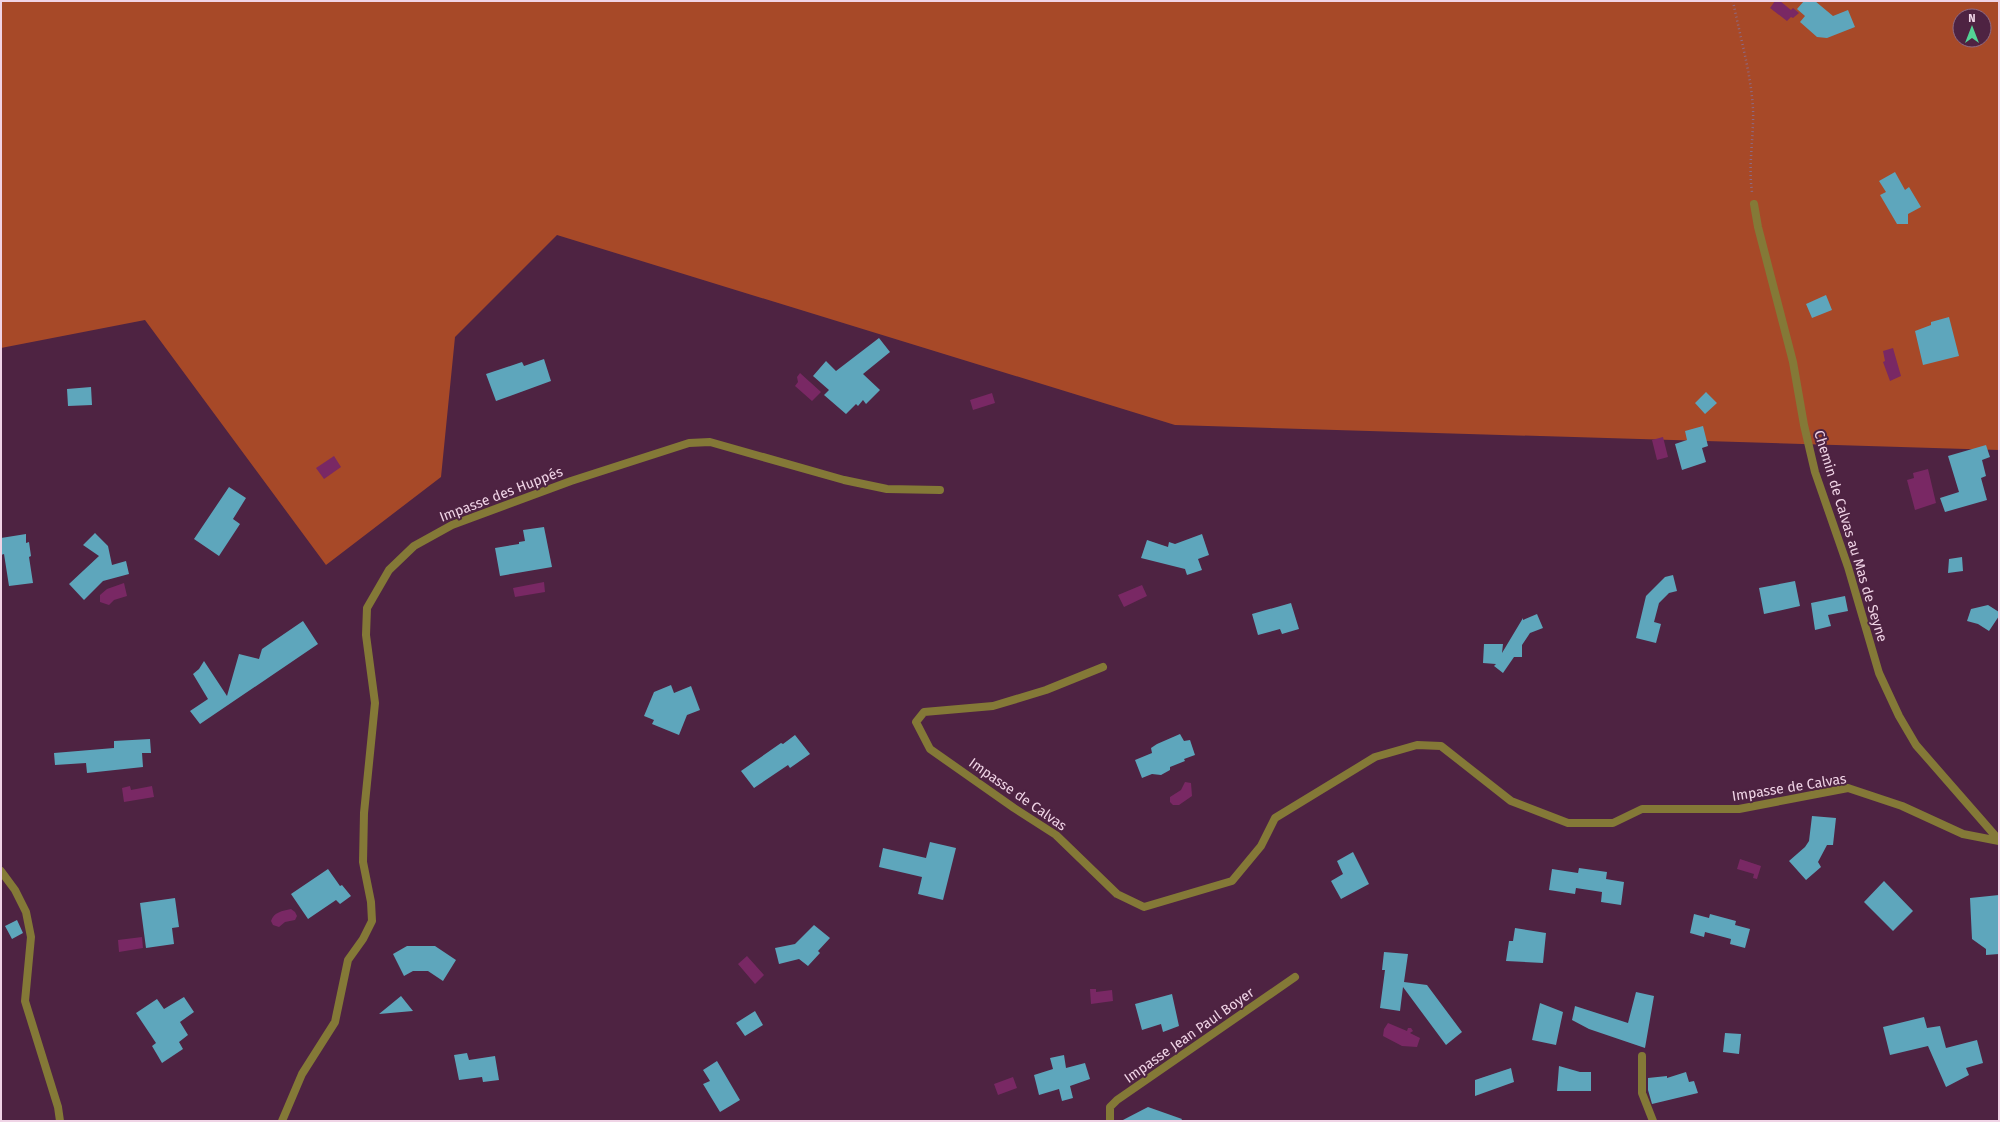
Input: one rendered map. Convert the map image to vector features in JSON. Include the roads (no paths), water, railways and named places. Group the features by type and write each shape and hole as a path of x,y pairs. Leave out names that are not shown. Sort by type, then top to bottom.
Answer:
{"street":[{"name":"Chemin de Calvas au Mas de Seyne","path":"1754,204 1758,227 1793,362 1804,426 1815,472 1848,567 1879,673 1899,716 1916,745 1999,841"},
{"name":"Impasse des Huppés","path":"282,1121 302,1074 335,1022 348,960 363,939 372,921 371,902 363,862 364,813 375,703 366,635 367,608 389,570 414,546 452,525 570,481 689,443 710,442 844,480 887,489 940,490"},
{"name":"Impasse de Calvas","path":"1103,667 1046,690 993,706 924,712 916,722 930,749 1014,808 1056,835 1117,894 1144,907 1232,882 1261,846 1275,818 1375,756 1417,745 1442,746 1511,801 1568,823 1613,823 1642,809 1739,809 1848,788 1902,806 1964,834 1999,841"},
{"path":"1,871 15,890 26,912 31,937 26,1001 58,1107 60,1121"},
{"name":"Impasse Jean Paul Boyer","path":"1110,1121 1110,1107 1117,1100 1295,977"},
{"path":"1642,1056 1642,1093 1653,1121"}]}
